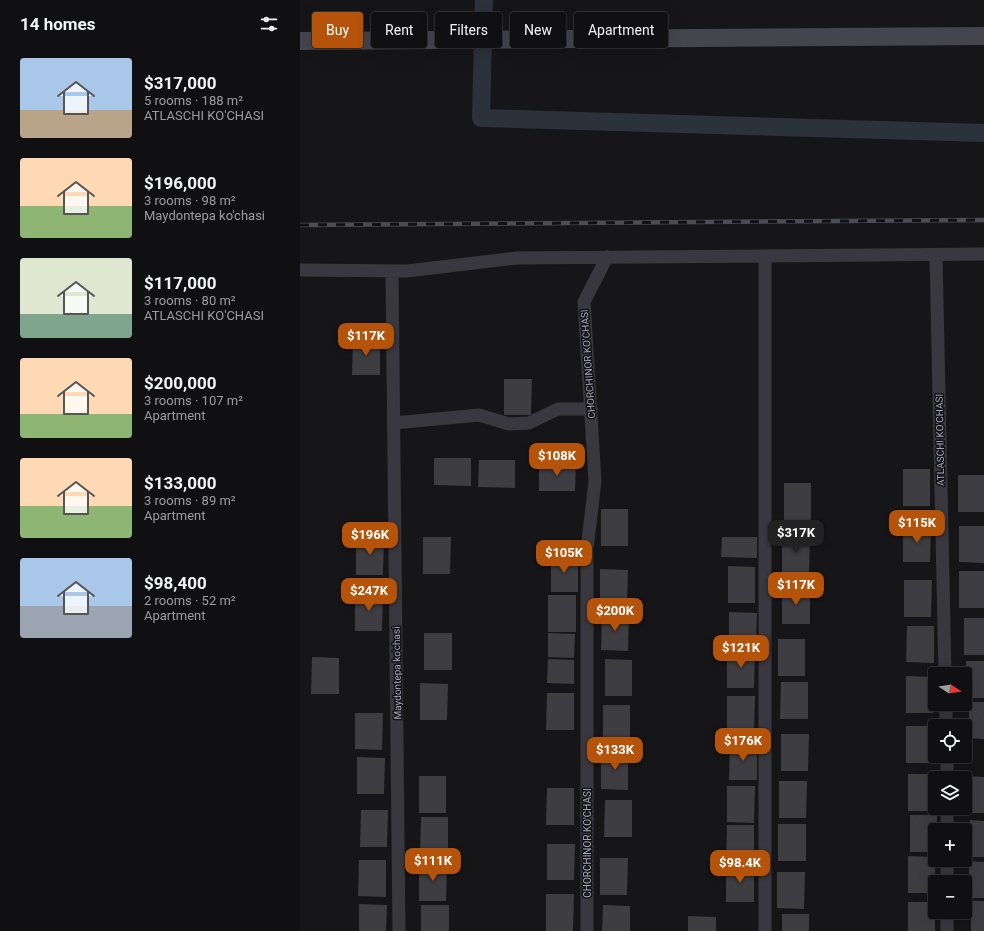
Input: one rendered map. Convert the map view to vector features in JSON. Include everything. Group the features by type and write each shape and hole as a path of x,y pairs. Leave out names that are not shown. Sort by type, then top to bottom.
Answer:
{"main road":[{"path":"300,41 984,36"}],"street":[{"path":"300,270 406,271 517,258 984,254"},
{"name":"ATLASCHI KO'CHASI","path":"936,255 945,667"},
{"path":"765,256 765,931"},
{"name":"CHORCHINOR KO'CHASI","path":"587,931 586,549 595,481 584,302 607,257"},
{"name":"Maydontepa ko'chasi","path":"392,271 399,931"},
{"path":"394,423 479,415 509,424 529,423 558,409 591,409"},
{"path":"947,919 947,931"}],"building":[{"path":"353,338 380,339 380,375 352,375"},
{"path":"504,379 532,379 531,415 504,415"},
{"path":"434,458 471,458 471,486 434,485"},
{"path":"479,460 515,460 515,488 478,487"},
{"path":"539,463 576,463 575,491 539,491"},
{"path":"903,469 930,469 930,506 903,506"},
{"path":"958,475 984,475 984,512 958,512"},
{"path":"784,483 811,483 811,520 784,520"},
{"path":"601,509 628,509 628,546 601,546"},
{"path":"903,525 931,526 930,562 903,562"},
{"path":"959,526 984,526 984,563 959,562"},
{"path":"782,536 810,536 809,573 782,573"},
{"path":"423,537 451,537 450,574 423,574"},
{"path":"722,537 757,537 757,558 721,557"},
{"path":"356,538 384,538 383,575 356,575"},
{"path":"551,555 578,556 578,592 551,592"},
{"path":"728,566 755,567 755,603 728,603"},
{"path":"600,569 628,570 627,606 600,606"},
{"path":"959,571 984,571 984,608 959,608"},
{"path":"904,580 932,580 931,617 904,617"},
{"path":"782,587 810,587 810,624 782,624"},
{"path":"355,594 383,594 382,631 355,631"},
{"path":"548,595 576,595 576,632 548,632"},
{"path":"729,612 757,613 756,649 729,649"},
{"path":"602,614 629,614 628,651 601,650"},
{"path":"964,618 984,618 984,655 964,655"},
{"path":"907,626 934,626 934,663 906,662"},
{"path":"424,633 452,633 452,670 424,670"},
{"path":"548,633 575,634 574,658 548,657"},
{"path":"778,639 805,639 805,676 778,676"},
{"path":"727,651 755,651 754,688 727,688"},
{"path":"312,657 339,658 339,694 311,694"},
{"path":"548,659 574,660 574,684 547,683"},
{"path":"605,659 632,660 632,696 605,696"},
{"path":"966,661 984,661 984,698 972,698 972,667 966,667"},
{"path":"906,676 928,677 928,711 933,711 933,713 906,713"},
{"path":"781,682 808,682 808,719 780,719"},
{"path":"420,683 448,684 447,720 420,720"},
{"path":"547,693 574,693 574,730 546,730"},
{"path":"727,696 755,696 754,733 727,733"},
{"path":"972,702 984,702 984,739 972,738 972,719 969,719 969,711 972,711"},
{"path":"603,705 630,705 630,742 603,742"},
{"path":"355,713 383,713 382,750 355,749"},
{"path":"906,726 928,726 928,763 906,763"},
{"path":"781,734 809,734 808,771 781,771"},
{"path":"730,743 757,743 757,780 729,780"},
{"path":"601,753 628,753 628,790 601,789"},
{"path":"357,757 385,758 384,794 357,794"},
{"path":"908,774 928,774 928,811 908,811"},
{"path":"419,776 446,776 446,813 419,813"},
{"path":"972,776 984,777 984,813 972,813"},
{"path":"779,781 807,781 806,818 779,818"},
{"path":"727,786 755,786 754,823 727,822"},
{"path":"547,788 574,788 574,825 546,825"},
{"path":"605,800 632,800 632,837 604,837"},
{"path":"361,810 388,810 387,847 360,847"},
{"path":"910,815 937,815 937,823 928,823 928,852 910,852"},
{"path":"421,817 448,817 448,854 420,854"},
{"path":"970,820 984,821 984,857 972,857 972,823 970,823"},
{"path":"778,824 806,824 806,861 778,861"},
{"path":"727,825 754,825 754,862 726,862"},
{"path":"547,844 575,844 574,880 547,880"},
{"path":"908,856 928,857 928,867 935,867 935,875 928,875 928,893 908,893"},
{"path":"600,858 628,858 627,895 600,895"},
{"path":"359,860 386,860 386,897 358,896"},
{"path":"972,861 984,862 984,898 972,898 972,875 969,875 969,867 972,867"},
{"path":"419,864 447,864 446,901 419,901"},
{"path":"726,865 754,865 754,902 726,902"},
{"path":"777,872 805,872 804,909 777,908"},
{"path":"546,894 574,894 573,931 546,931"},
{"path":"972,901 984,901 984,931 971,931"},
{"path":"908,902 928,902 928,919 935,919 935,931 908,931"},
{"path":"359,904 387,905 386,931 359,931"},
{"path":"421,905 449,905 449,931 421,931"},
{"path":"603,905 630,906 630,931 602,931"},
{"path":"782,914 809,914 809,931 782,931"},
{"path":"688,916 716,917 716,931 688,931"}],"waterway":[{"path":"484,0 481,118 984,133"}],"railway":[{"path":"300,225 984,220"}]}
